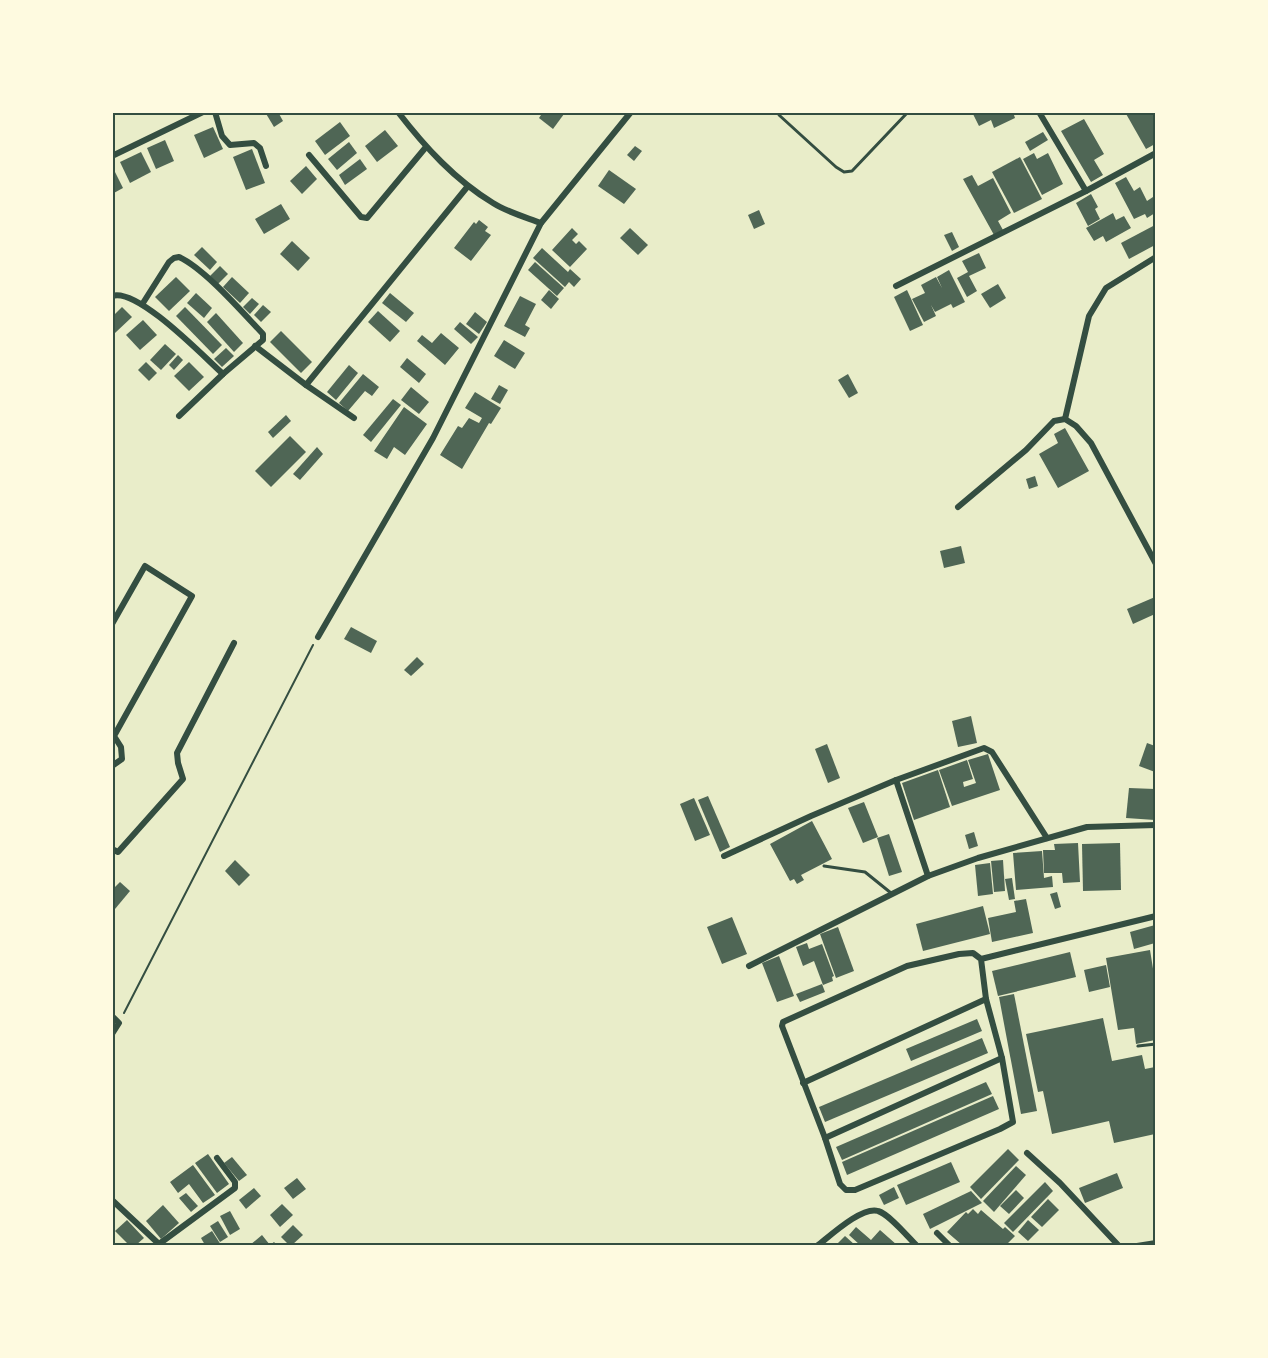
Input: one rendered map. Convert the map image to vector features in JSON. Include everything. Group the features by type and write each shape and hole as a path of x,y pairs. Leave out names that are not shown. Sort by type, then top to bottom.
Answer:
{"street":[{"path":"112,156 203,112"},
{"path":"215,112 222,136 230,145 254,143 260,148 266,166"},
{"path":"398,112 426,147 468,186 495,204 541,223"},
{"path":"318,637 433,438 541,223 631,112"},
{"path":"1039,112 1086,191"},
{"path":"309,155 361,217 367,218 426,147"},
{"path":"896,286 1086,191 1155,153"},
{"path":"306,385 468,186"},
{"path":"1065,419 1089,316 1106,288 1155,256"},
{"path":"143,303 169,262 179,257 214,285 263,334 263,340 179,416"},
{"path":"112,296 122,294 143,303 223,374"},
{"path":"255,346 354,418"},
{"path":"958,507 1026,450 1054,421 1065,419 1076,426 1091,443 1155,564"},
{"path":"112,624 145,566 192,596 114,736 121,747 122,759 112,766"},
{"path":"112,849 118,852 183,779 177,753 234,643"},
{"path":"724,856 896,780 981,748 992,752 1047,838"},
{"path":"896,780 928,876"},
{"path":"749,966 891,893 928,876 978,858 1088,827 1155,825"},
{"path":"981,959 1070,939 1155,916"},
{"path":"973,953 981,959 986,999 1002,1058 1014,1120 1000,1129 850,1191 846,1190 840,1184 782,1026 786,1019 907,966 959,954 973,953"},
{"path":"803,1083 986,999"},
{"path":"112,1016 119,1023 112,1034"},
{"path":"825,1138 1002,1058"},
{"path":"1027,1153 1060,1183 1119,1245"},
{"path":"112,1200 160,1245 235,1188 235,1182 217,1158"},
{"path":"817,1245 861,1213 871,1210 880,1211 917,1245"},
{"path":"937,1233 950,1245"},
{"path":"1137,1245 1155,1243"}],"lane":[{"path":"779,115 844,172 852,171 908,112"},
{"path":"824,866 865,872 891,893"},
{"path":"1138,1046 1155,1044"}],"path":[{"path":"119,1023 318,637"}],"building":[{"path":"265,112 278,112 283,121 274,127"},
{"path":"543,112 563,112 564,114 553,129 539,118"},
{"path":"1013,112 1015,118 994,128 991,120 979,126 973,114"},
{"path":"1125,112 1155,112 1155,144 1146,149"},
{"path":"1084,119 1104,154 1094,160 1103,175 1091,182 1061,131"},
{"path":"340,122 350,136 325,155 315,141"},
{"path":"213,127 223,149 204,158 194,135"},
{"path":"385,130 398,146 377,162 365,146"},
{"path":"1043,132 1048,140 1030,151 1025,142"},
{"path":"165,140 174,161 156,169 147,148"},
{"path":"349,142 357,153 337,170 328,159"},
{"path":"635,146 642,151 634,161 627,155"},
{"path":"252,149 265,183 246,190 233,157"},
{"path":"141,152 151,172 130,183 120,162"},
{"path":"1034,153 1037,159 1048,153 1063,184 1042,195 1023,159"},
{"path":"1020,157 1042,199 1014,213 992,172"},
{"path":"360,159 367,169 345,185 339,175"},
{"path":"112,166 123,188 112,194"},
{"path":"306,166 317,179 302,194 290,181"},
{"path":"609,170 636,189 624,204 598,186"},
{"path":"972,175 978,186 993,178 1011,213 998,221 1003,230 994,235 963,179"},
{"path":"1126,177 1134,191 1140,187 1147,201 1153,197 1155,213 1147,218 1145,214 1134,219 1115,183"},
{"path":"1091,194 1098,207 1095,209 1100,219 1088,226 1076,203"},
{"path":"281,204 290,219 264,234 255,219"},
{"path":"759,210 765,224 754,229 748,215"},
{"path":"1113,213 1116,220 1124,216 1131,228 1106,242 1103,236 1094,241 1086,228"},
{"path":"479,220 488,227 485,231 491,235 471,261 454,248 474,222 476,224"},
{"path":"1155,225 1155,245 1129,259 1121,243"},
{"path":"572,228 578,234 572,240 576,244 579,241 587,249 570,267 552,250"},
{"path":"630,228 648,245 638,255 620,238"},
{"path":"952,232 959,247 952,251 944,235"},
{"path":"292,241 310,258 298,271 280,254"},
{"path":"202,247 217,262 210,270 194,255"},
{"path":"542,248 568,272 570,269 581,279 574,287 569,282 565,287 533,258"},
{"path":"979,253 986,268 969,276 977,291 967,297 957,278 968,272 962,261"},
{"path":"535,262 564,288 557,296 528,270"},
{"path":"220,266 228,274 218,284 210,276"},
{"path":"949,270 965,302 953,308 951,304 935,312 931,305 936,316 924,322 912,299 925,293 921,285 936,277 942,288 937,277"},
{"path":"176,277 190,291 169,311 155,297"},
{"path":"232,277 249,293 240,303 223,287"},
{"path":"998,284 1006,298 990,308 981,294"},
{"path":"549,290 559,299 551,309 541,300"},
{"path":"907,290 923,325 910,331 894,297"},
{"path":"196,293 212,308 204,318 187,303"},
{"path":"390,293 414,313 406,322 382,303"},
{"path":"520,296 536,304 525,325 530,328 525,337 504,326"},
{"path":"252,298 259,304 250,314 243,307"},
{"path":"263,305 271,312 261,322 254,315"},
{"path":"122,307 132,317 115,333 112,330 112,317"},
{"path":"185,307 222,345 213,354 176,316"},
{"path":"378,311 400,331 390,342 368,322"},
{"path":"475,312 487,322 479,334 466,324"},
{"path":"216,313 243,343 234,352 207,322"},
{"path":"143,320 157,335 140,350 126,335"},
{"path":"460,322 478,337 471,344 454,329"},
{"path":"281,331 312,362 301,373 270,342"},
{"path":"441,333 459,348 445,365 417,341 422,335 432,343"},
{"path":"504,340 525,353 515,369 494,356"},
{"path":"165,344 176,354 161,370 150,360"},
{"path":"226,348 234,356 222,367 214,359"},
{"path":"178,355 183,360 174,370 169,365"},
{"path":"407,358 426,374 419,383 400,367"},
{"path":"146,362 157,373 149,381 138,370"},
{"path":"189,362 204,377 189,391 174,376"},
{"path":"349,365 358,373 336,400 327,392"},
{"path":"363,374 379,387 372,396 365,391 348,411 339,403"},
{"path":"848,374 858,393 849,398 838,380"},
{"path":"499,385 508,390 500,404 491,399"},
{"path":"411,387 429,402 419,414 401,400"},
{"path":"475,392 501,408 491,424 489,423 462,469 440,455 458,426 462,428 469,418 479,423 482,418 465,408"},
{"path":"393,399 401,405 371,442 363,435"},
{"path":"404,407 427,424 405,455 394,447 387,459 374,451"},
{"path":"286,415 291,421 273,438 268,432"},
{"path":"1065,428 1089,471 1058,488 1039,454 1058,443 1054,434"},
{"path":"290,436 306,452 271,487 255,471"},
{"path":"317,447 323,454 300,480 293,474"},
{"path":"1035,476 1038,486 1029,489 1026,479"},
{"path":"961,546 965,563 944,568 940,551"},
{"path":"1155,597 1155,614 1133,624 1127,609"},
{"path":"351,627 377,641 371,653 344,639"},
{"path":"417,657 424,664 411,676 404,670"},
{"path":"971,716 977,743 958,747 952,721"},
{"path":"1147,743 1155,746 1155,772 1139,766"},
{"path":"827,744 840,778 828,783 815,749"},
{"path":"988,754 1000,790 952,806 939,770 967,760 973,779 963,782 964,787 976,783 968,760"},
{"path":"938,770 950,807 914,820 902,783"},
{"path":"1129,788 1155,789 1155,820 1126,818"},
{"path":"708,796 730,847 720,852 698,800"},
{"path":"694,798 710,835 695,841 680,804"},
{"path":"864,802 878,837 863,843 848,808"},
{"path":"812,821 832,859 801,875 804,880 797,884 794,879 790,881 770,844"},
{"path":"974,832 978,846 969,849 965,835"},
{"path":"889,834 902,872 889,876 877,838"},
{"path":"1078,843 1080,882 1063,883 1062,873 1044,873 1043,850 1055,850 1054,844"},
{"path":"1120,843 1121,890 1083,891 1082,844"},
{"path":"1042,851 1044,878 1052,876 1053,887 1016,890 1013,853"},
{"path":"235,860 250,875 239,886 225,871"},
{"path":"1003,860 1005,891 994,892 991,861"},
{"path":"990,863 993,894 978,896 975,865"},
{"path":"1012,878 1015,899 1009,900 1005,879"},
{"path":"120,882 130,891 115,909 112,907 112,890"},
{"path":"1057,892 1061,907 1055,909 1050,894"},
{"path":"1026,899 1033,933 992,942 988,918 1016,912 1014,901"},
{"path":"983,906 990,934 923,951 916,924"},
{"path":"732,917 747,954 722,964 707,927"},
{"path":"1155,925 1155,943 1134,949 1130,932"},
{"path":"838,927 854,971 836,978 820,934"},
{"path":"807,943 809,949 822,944 834,976 833,981 823,985 814,961 803,966 796,947"},
{"path":"1150,950 1155,981 1155,1040 1136,1044 1134,1028 1118,1030 1106,958"},
{"path":"1070,952 1076,977 998,996 992,971"},
{"path":"779,956 794,996 777,1002 762,963"},
{"path":"1106,965 1110,987 1089,992 1084,970"},
{"path":"822,984 825,992 800,1002 796,994"},
{"path":"1014,994 1037,1111 1021,1114 999,997"},
{"path":"1103,1018 1112,1061 1142,1055 1145,1069 1155,1067 1155,1134 1114,1143 1109,1121 1052,1134 1043,1091 1038,1092 1026,1034"},
{"path":"977,1019 982,1031 911,1061 906,1049"},
{"path":"982,1038 988,1053 825,1122 819,1107"},
{"path":"986,1082 992,1094 842,1160 836,1147"},
{"path":"993,1096 999,1109 847,1175 842,1162"},
{"path":"1008,1149 1019,1160 981,1199 970,1187"},
{"path":"208,1154 229,1184 217,1193 195,1163"},
{"path":"232,1157 247,1175 239,1181 224,1163"},
{"path":"951,1162 960,1182 906,1205 897,1185"},
{"path":"193,1165 215,1195 203,1203 189,1184 178,1193 170,1182"},
{"path":"1016,1166 1026,1175 994,1212 983,1201"},
{"path":"1117,1173 1123,1188 1085,1203 1079,1188"},
{"path":"297,1178 306,1189 293,1199 284,1188"},
{"path":"1045,1182 1053,1191 1013,1232 1004,1223"},
{"path":"894,1187 899,1198 884,1205 879,1195"},
{"path":"254,1188 261,1196 246,1209 239,1200"},
{"path":"1016,1190 1024,1198 1009,1214 1000,1206"},
{"path":"971,1191 982,1203 930,1229 923,1214"},
{"path":"186,1193 198,1206 191,1212 179,1198"},
{"path":"1048,1199 1059,1210 1042,1227 1031,1217"},
{"path":"282,1204 293,1215 280,1227 270,1215"},
{"path":"163,1205 179,1223 161,1239 146,1221"},
{"path":"973,1209 978,1214 981,1210 1015,1236 1006,1245 962,1245 947,1232 966,1212 968,1214"},
{"path":"230,1211 240,1229 230,1235 220,1216"},
{"path":"127,1220 144,1238 136,1245 129,1245 115,1231"},
{"path":"1028,1220 1039,1230 1028,1241 1018,1232"},
{"path":"218,1221 228,1237 220,1242 210,1226"},
{"path":"293,1225 303,1235 289,1245 281,1237"},
{"path":"856,1227 871,1240 880,1230 897,1245 860,1245 849,1235"},
{"path":"212,1231 221,1245 205,1245 201,1238"},
{"path":"262,1235 270,1245 250,1245"},
{"path":"845,1236 855,1245 836,1245"}]}
